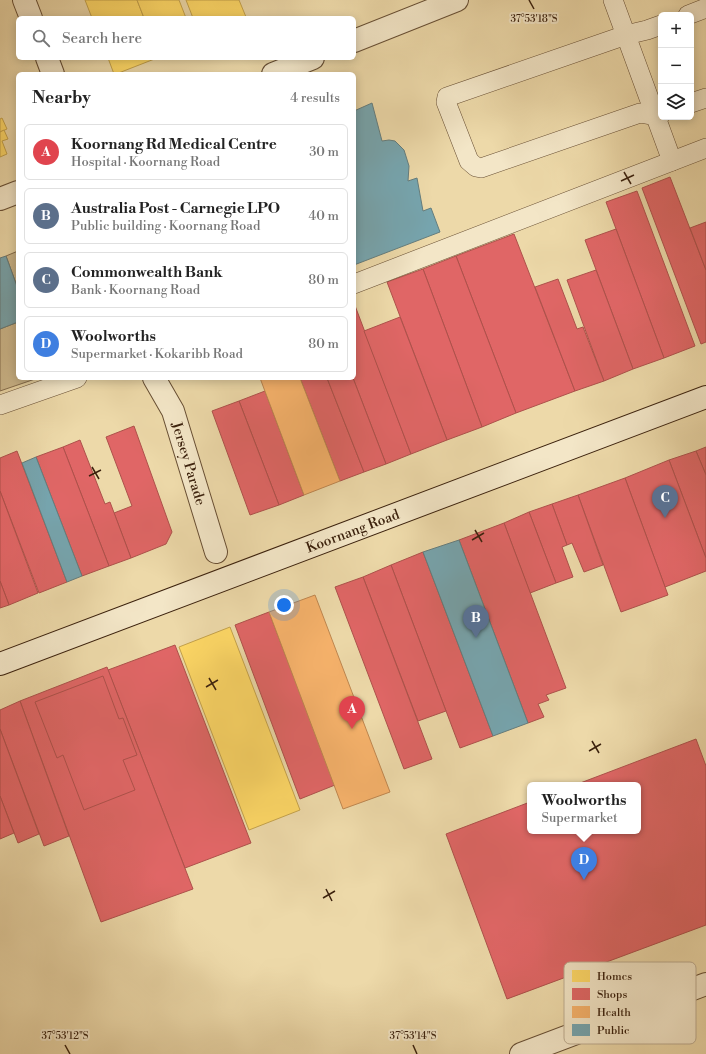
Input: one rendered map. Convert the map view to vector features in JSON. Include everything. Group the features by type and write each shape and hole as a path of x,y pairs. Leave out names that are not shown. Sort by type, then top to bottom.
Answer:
{"street":[{"path":"24,0 30,16"},
{"path":"356,40 457,0"},
{"path":"48,60 52,72"},
{"path":"278,72 308,60"},
{"path":"0,199 16,193"},
{"name":"Jersey Parade","path":"155,380 173,411 216,552"},
{"name":"Koornang Road","path":"0,664 706,397"},
{"path":"696,988 706,984"},
{"path":"521,1054 564,1038"}],"lane":[{"path":"613,0 626,35 658,115 640,113 482,168 476,167 469,161 446,102 447,97 626,35 658,26"},
{"path":"694,13 706,8"},
{"path":"694,102 706,98"},
{"path":"660,120 672,161"},
{"path":"356,283 706,148"},
{"path":"0,405 71,380"}],"shaded area":[{"path":"16,252 16,284 6,256"},
{"path":"16,323 16,380 32,380 0,391 0,329"}],"building: Homes":[{"path":"85,0 137,0 143,16 91,16"},
{"path":"137,0 179,0 185,16 143,16"},
{"path":"186,0 239,0 246,16 192,16"},
{"path":"109,60 152,60 121,72 113,72"},
{"path":"2,118 7,129 0,132 0,119"},
{"path":"4,130 8,139 2,141 7,154 0,157 0,132"},
{"path":"230,627 300,810 249,830 179,647"}],"building: Shops":[{"path":"670,177 706,270 706,342 701,344 642,188"},
{"path":"637,191 695,346 664,358 606,202"},
{"path":"706,222 706,270 690,228"},
{"path":"616,229 664,358 633,369 585,240"},
{"path":"514,234 575,391 516,413 456,256"},
{"path":"456,256 516,413 482,427 423,269"},
{"path":"423,269 482,427 447,440 387,282"},
{"path":"596,270 633,369 604,381 567,280"},
{"path":"558,279 577,329 583,327 604,381 575,391 535,287"},
{"path":"356,308 411,454 386,464 354,380 356,380"},
{"path":"400,317 447,440 411,454 364,331"},
{"path":"301,380 328,380 364,472 340,481"},
{"path":"328,380 354,380 386,464 364,472"},
{"path":"265,391 304,495 279,505 239,401"},
{"path":"239,401 279,505 250,515 212,411"},
{"path":"134,426 172,532 166,544 131,558 114,513 132,506 106,437"},
{"path":"80,440 105,504 110,502 131,558 109,566 63,447"},
{"path":"63,447 109,566 82,576 36,457"},
{"path":"706,447 706,475 696,451"},
{"path":"17,451 67,582 39,593 0,491 0,458"},
{"path":"696,451 706,475 706,558 669,460"},
{"path":"669,460 706,558 706,571 665,587 625,478"},
{"path":"625,478 668,595 621,612 578,495"},
{"path":"0,491 38,593 9,605 0,581"},
{"path":"578,495 603,565 584,572 572,543 567,545 552,504"},
{"path":"552,504 567,545 562,547 573,577 556,583 529,512"},
{"path":"529,512 556,583 530,593 504,523"},
{"path":"504,523 566,688 546,695 549,700 538,704 544,717 528,723 459,540"},
{"path":"423,552 493,736 460,748 391,565"},
{"path":"391,565 446,711 418,721 363,577"},
{"path":"363,577 432,759 404,769 335,587"},
{"path":"0,581 9,605 0,608"},
{"path":"269,612 335,785 300,799 235,625"},
{"path":"175,645 251,843 185,868 108,670"},
{"path":"107,667 193,889 101,922 20,701"},
{"path":"103,676 119,719 123,718 137,755 123,760 135,790 84,810 63,755 57,758 35,702"},
{"path":"20,701 69,836 44,846 0,729 0,710"},
{"path":"0,729 39,834 18,843 0,796"},
{"path":"696,739 706,766 706,925 606,962 564,962 564,978 507,999 446,834 527,803 527,834 641,834 641,782 583,782"},
{"path":"0,796 14,833 0,839"}],"building: Health":[{"path":"261,380 301,380 340,481 304,495"},
{"path":"315,595 390,792 343,809 269,612"}],"building: Public":[{"path":"372,103 382,141 395,141 404,150 409,166 408,181 417,178 423,211 431,208 440,232 356,264 356,110"},
{"path":"6,256 16,284 16,323 0,329 0,258"},
{"path":"36,457 82,576 67,582 22,463"},
{"path":"459,540 528,723 493,736 423,552"}],"place":[{"name":"Commonwealth Bank","path":"665,518"},
{"name":"Australia Post - Carnegie LPO","path":"476,638"},
{"name":"Koornang Rd Medical Centre","path":"352,729"},
{"name":"Woolworths","path":"584,880"}]}
